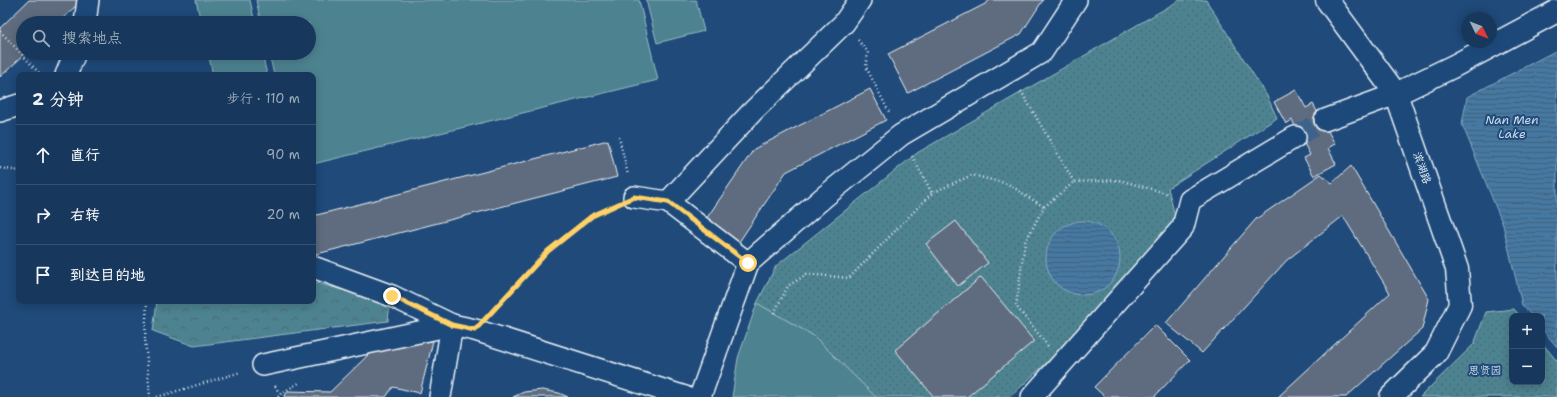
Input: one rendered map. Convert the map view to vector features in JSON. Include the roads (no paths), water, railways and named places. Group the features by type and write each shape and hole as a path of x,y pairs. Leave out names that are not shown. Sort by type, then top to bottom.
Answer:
{"street":[{"path":"86,16 88,0"},
{"path":"668,202 752,112 844,23 860,0"},
{"path":"700,397 748,263 901,135 1042,52 1076,0"},
{"name":"滨湖路","path":"1327,0 1396,94 1457,269 1460,305 1436,353 1390,397"},
{"path":"1325,120 1396,94 1454,66 1557,11"},
{"path":"67,72 72,60"},
{"path":"0,111 16,106"},
{"path":"1032,397 1184,227 1190,200 1295,137"},
{"path":"634,197 668,202 748,263"},
{"path":"316,268 392,296 452,325 475,330 685,397"},
{"path":"263,365 452,325"},
{"path":"440,397 452,325"}],"water":[{"name":"Nan Men Lake","path":"1557,50 1557,347 1545,333 1545,313 1529,313 1522,305 1503,225 1462,124 1467,97"},
{"path":"1083,221 1097,224 1109,232 1117,244 1120,258 1117,272 1109,284 1097,292 1083,295 1069,292 1057,284 1049,272 1046,258 1049,244 1057,232 1069,224"}],"tunnel":[{"path":"1295,137 1325,120"}],"park label":[{"name":"思贤园","path":"1485,370"}]}
